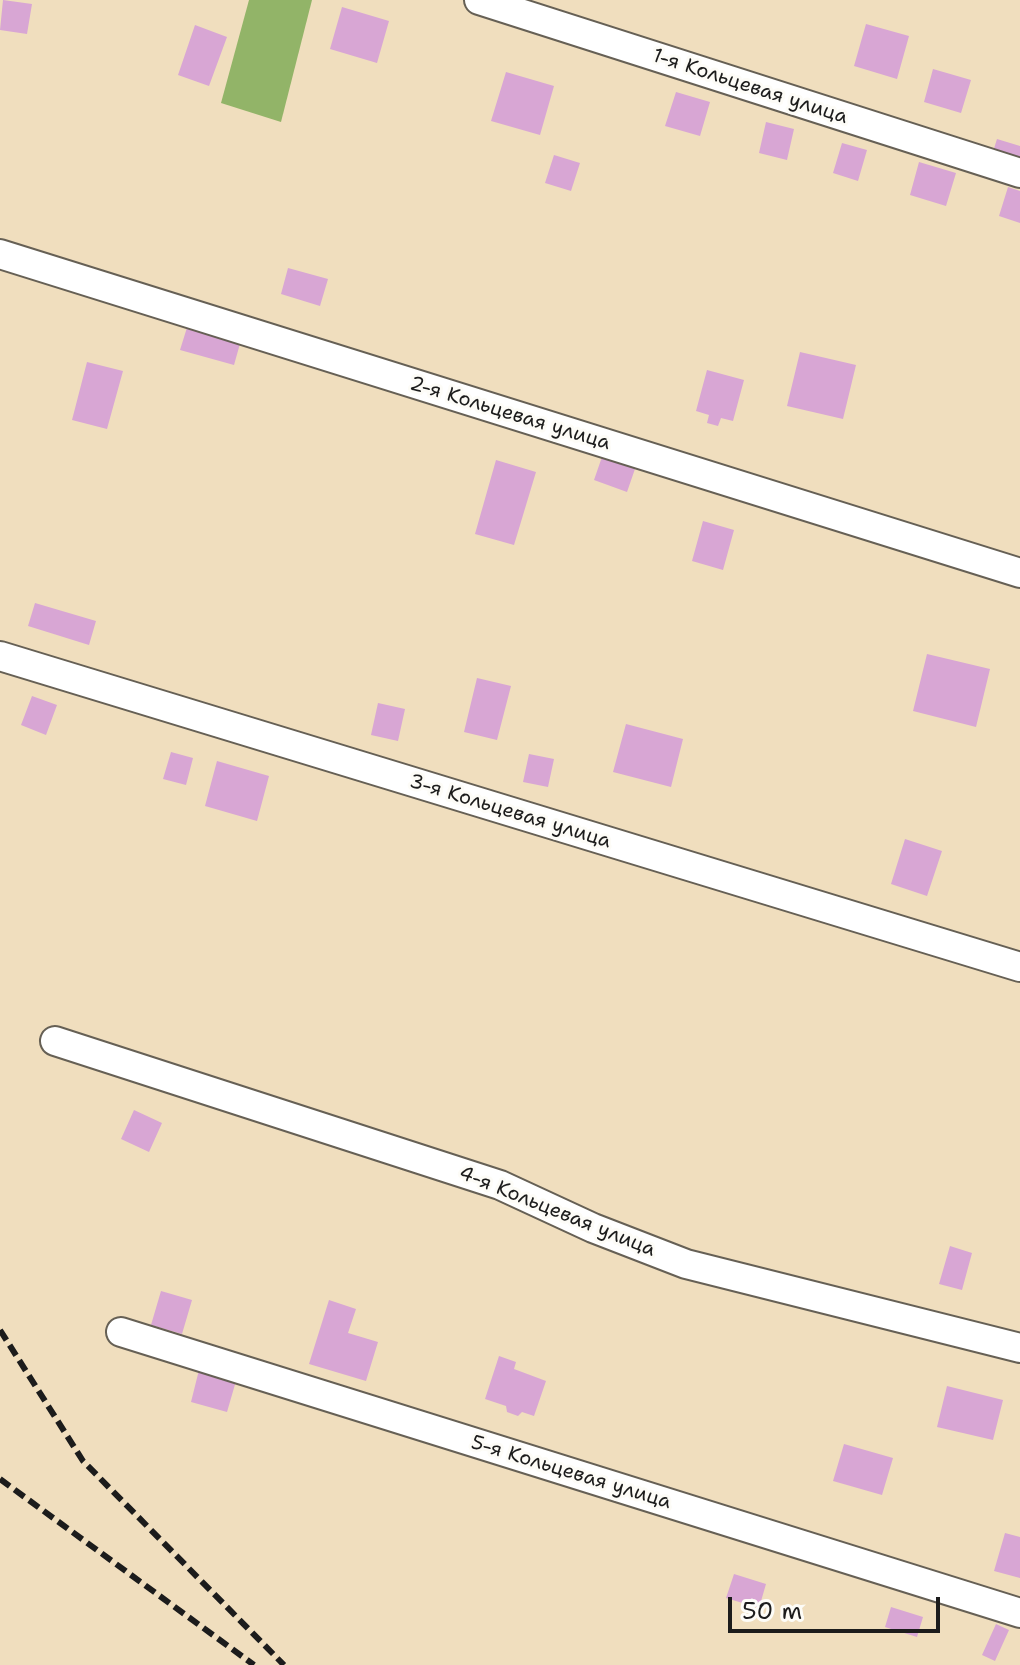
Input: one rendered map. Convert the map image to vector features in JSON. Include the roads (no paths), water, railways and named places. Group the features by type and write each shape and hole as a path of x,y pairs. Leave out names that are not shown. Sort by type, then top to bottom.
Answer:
{"street":[{"name":"1-я Кольцевая улица","path":"479,0 1020,173"},
{"name":"2-я Кольцевая улица","path":"0,254 1020,573"},
{"name":"3-я Кольцевая улица","path":"0,656 1020,967"},
{"name":"4-я Кольцевая улица","path":"55,1041 500,1185 593,1228 686,1264 1020,1348"},
{"name":"5-я Кольцевая улица","path":"121,1332 1020,1613"}],"railway":[{"path":"0,1330 83,1461 284,1665"},
{"path":"0,1479 254,1665"}]}
